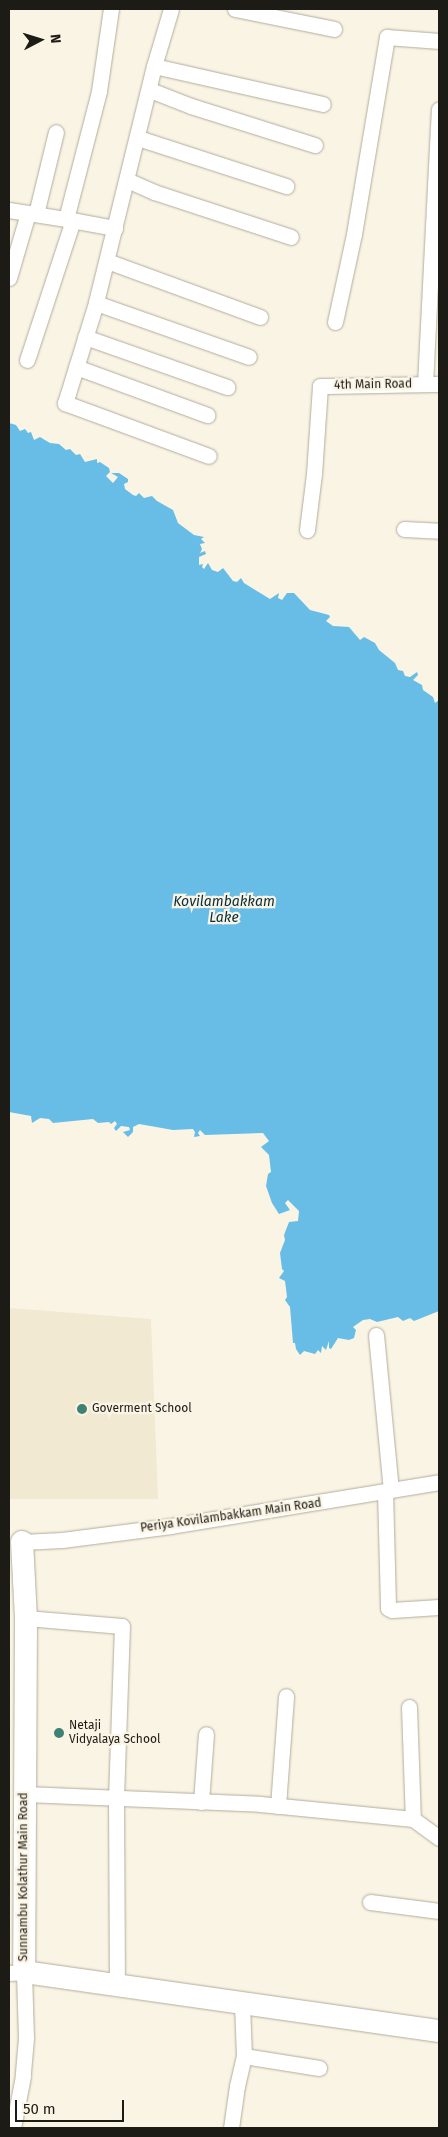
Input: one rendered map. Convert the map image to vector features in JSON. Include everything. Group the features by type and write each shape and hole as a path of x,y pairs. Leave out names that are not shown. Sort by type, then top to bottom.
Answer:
{"street":[{"path":"28,360 70,220 99,91 111,9"},
{"path":"171,9 154,66 150,90 96,304 65,402 210,456"},
{"path":"235,9 334,29"},
{"path":"335,322 354,234 387,37 439,41"},
{"path":"154,66 323,104"},
{"path":"150,90 191,106 315,145"},
{"path":"432,384 439,109"},
{"path":"9,278 32,214 56,132"},
{"path":"138,138 286,186"},
{"path":"127,180 154,192 291,238"},
{"path":"9,210 115,228"},
{"path":"107,261 260,317"},
{"path":"96,304 249,357"},
{"path":"85,338 227,387"},
{"path":"76,367 207,415"},
{"name":"4th Main Road","path":"307,530 320,386 432,384"},
{"path":"404,530 439,531"},
{"path":"376,1335 388,1491 388,1608 392,1610 439,1607"},
{"name":"Periya Kovilambakkam Main Road","path":"13,1540 62,1540 171,1526 439,1482"},
{"name":"Sunnambu Kolathur Main Road","path":"13,1540 26,1618 25,1794 16,1972 439,2031"},
{"path":"26,1618 122,1626 116,1798 117,1985"},
{"path":"278,1806 286,1696"},
{"path":"409,1707 413,1819"},
{"path":"201,1802 206,1734"},
{"path":"25,1794 278,1806 413,1819 439,1838"},
{"path":"370,1902 439,1911"},
{"path":"13,2128 16,2075 26,2038 16,1972"},
{"path":"231,2128 237,2086 244,2056 242,2003"},
{"path":"244,2056 318,2068"}],"shaded area":[{"name":"Goverment School","path":"9,1308 151,1319 158,1499 9,1499"}],"water":[{"name":"Kovilambakkam Lake","path":"9,423 16,425 20,431 25,429 28,433 31,432 34,440 40,437 50,443 59,444 66,450 70,449 76,455 80,454 85,462 97,459 97,463 100,462 109,468 110,472 106,476 113,483 118,477 111,473 119,473 128,479 128,482 124,484 125,489 136,496 139,493 144,498 152,496 173,510 178,523 194,535 204,537 201,539 205,543 200,544 202,549 200,553 205,551 206,554 199,557 199,565 203,564 202,567 204,569 208,563 212,570 218,572 223,568 233,581 237,582 241,578 244,583 270,599 279,593 278,598 282,600 287,593 294,593 310,610 329,615 330,617 326,621 333,626 349,627 360,640 364,637 375,643 379,650 395,663 398,670 403,671 405,676 410,677 417,672 418,675 413,680 422,685 423,690 433,697 435,703 439,700 439,1311 414,1321 410,1318 403,1321 398,1317 377,1322 370,1319 363,1320 353,1327 356,1330 354,1338 349,1340 338,1338 331,1349 329,1348 329,1341 326,1350 322,1346 321,1353 318,1350 315,1354 304,1351 300,1355 295,1343 293,1343 290,1307 285,1300 287,1297 285,1281 279,1278 284,1271 282,1269 280,1253 285,1240 284,1235 289,1222 298,1221 299,1211 288,1200 285,1203 290,1210 279,1214 272,1203 266,1186 268,1174 271,1172 269,1155 261,1147 269,1141 263,1133 205,1135 200,1130 198,1133 200,1136 194,1137 195,1132 193,1129 173,1130 139,1124 133,1127 133,1132 128,1137 123,1132 130,1130 129,1127 121,1126 116,1131 114,1128 117,1124 115,1121 111,1124 109,1122 98,1123 93,1119 53,1123 49,1119 40,1118 32,1123 31,1116 9,1112"}],"place":[{"name":"Goverment School","path":"82,1409"},
{"name":"Netaji Vidyalaya School","path":"59,1733"}]}
